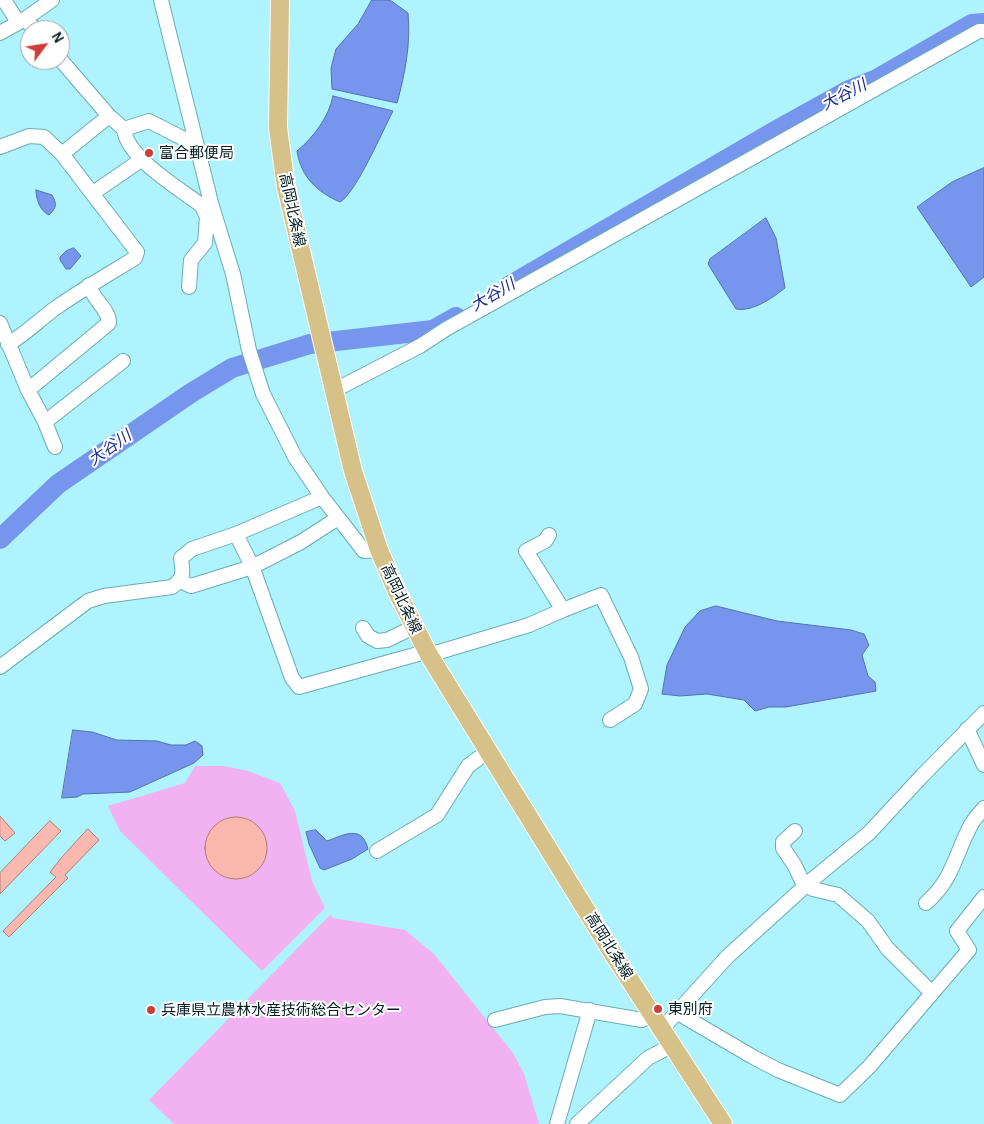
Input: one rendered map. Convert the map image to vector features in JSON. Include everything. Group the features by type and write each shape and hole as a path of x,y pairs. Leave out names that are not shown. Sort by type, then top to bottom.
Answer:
{"main road":[{"name":"高岡北条線","path":"280,0 278,110 280,151 286,187 333,391 359,492 379,550 414,627 487,752 671,1046 723,1124"}],"street":[{"path":"4,0 22,20 52,0"},
{"path":"160,0 195,140 204,168 207,217 205,243 191,260 189,287"},
{"path":"0,33 20,21"},
{"path":"333,391 418,347 446,329 800,130 979,31 984,31"},
{"path":"69,70 109,116 124,129 125,136 141,160 206,204 233,274 248,346 263,394 295,457 338,518 364,551 379,550"},
{"path":"62,154 109,116"},
{"path":"124,129 149,121 190,142 195,140"},
{"path":"0,147 29,136 44,137 62,154 138,252 135,258 89,285 8,344"},
{"path":"93,193 141,160"},
{"path":"28,390 109,323 109,315 92,294 89,285"},
{"path":"0,323 28,390 45,422 55,447"},
{"path":"45,422 123,361"},
{"path":"0,667 88,601 104,596 172,588 180,582 183,575 181,558 192,549 236,534 322,496"},
{"path":"180,582 191,586 252,567 301,542 338,518"},
{"path":"236,534 252,567 292,678 299,687 529,625 601,595 631,657 641,688 635,704 610,720"},
{"path":"549,535 545,541 526,551 563,610"},
{"path":"363,628 368,636 377,642 387,640 414,627"},
{"path":"661,1030 727,957 807,885 869,833 984,713"},
{"path":"967,729 984,765"},
{"path":"377,850 437,815 468,766 487,752"},
{"path":"926,903 937,894 945,883 972,824 984,808"},
{"path":"795,831 784,842 783,848 796,866 802,882 813,889 838,895 868,921 887,948 932,993"},
{"path":"678,1013 778,1070 840,1095 869,1067 969,950 957,931 984,897"},
{"path":"495,1020 545,1007 560,1006 642,1020 651,1014"},
{"path":"557,1124 590,1010"},
{"path":"577,1124 648,1058 671,1046"}],"shaded area":[{"path":"195,766 224,766 248,771 280,783 295,811 312,881 325,908 262,971 120,831 108,806 185,783"},
{"path":"330,915 333,918 405,930 434,954 513,1053 524,1074 539,1124 174,1124 149,1100"}],"water":[{"path":"372,0 390,0 408,13 409,36 407,58 397,103 332,89 331,68 336,49 358,24"},
{"path":"333,96 393,111 354,187 340,202 324,193 311,182 302,169 297,151 320,126 328,112"},
{"path":"984,168 984,277 971,287 917,207 952,182"},
{"path":"36,190 52,195 54,198 54,210 49,215 43,211 39,204"},
{"path":"766,218 776,238 785,288 756,306 736,309 708,264 710,259"},
{"path":"74,248 81,256 70,269 66,269 60,257 66,251"},
{"path":"716,606 777,621 851,630 864,634 869,645 862,655 868,676 875,682 876,691 786,707 769,707 755,711 744,700 707,694 680,696 662,694 667,665 685,627 700,611"},
{"path":"73,730 92,732 117,740 157,741 171,745 186,745 195,741 202,746 203,755 194,763 130,792 83,794 77,797 62,798"},
{"path":"316,830 327,841 346,834 357,834 365,841 368,849 352,859 324,870 320,868 309,844 306,832"}],"building":[{"path":"0,816 15,833 5,841 0,836"},
{"path":"230,817 242,817 258,826 265,836 267,848 265,860 258,870 242,879 230,879 219,874 210,865 205,854 205,842 210,831 219,822"},
{"path":"50,821 61,831 0,894 0,873"},
{"path":"88,829 99,840 65,875 68,878 9,937 3,931 56,877 50,872"}],"waterway":[{"name":"大谷川","path":"509,286 849,90 877,79 972,24 984,23"},
{"name":"大谷川","path":"0,539 58,484 191,393 232,368 310,344 433,330 456,317"}],"place":[{"name":"富合郵便局","path":"149,153"},
{"name":"東別府","path":"658,1009"},
{"name":"兵庫県立農林水産技術総合センター","path":"151,1010"}]}
